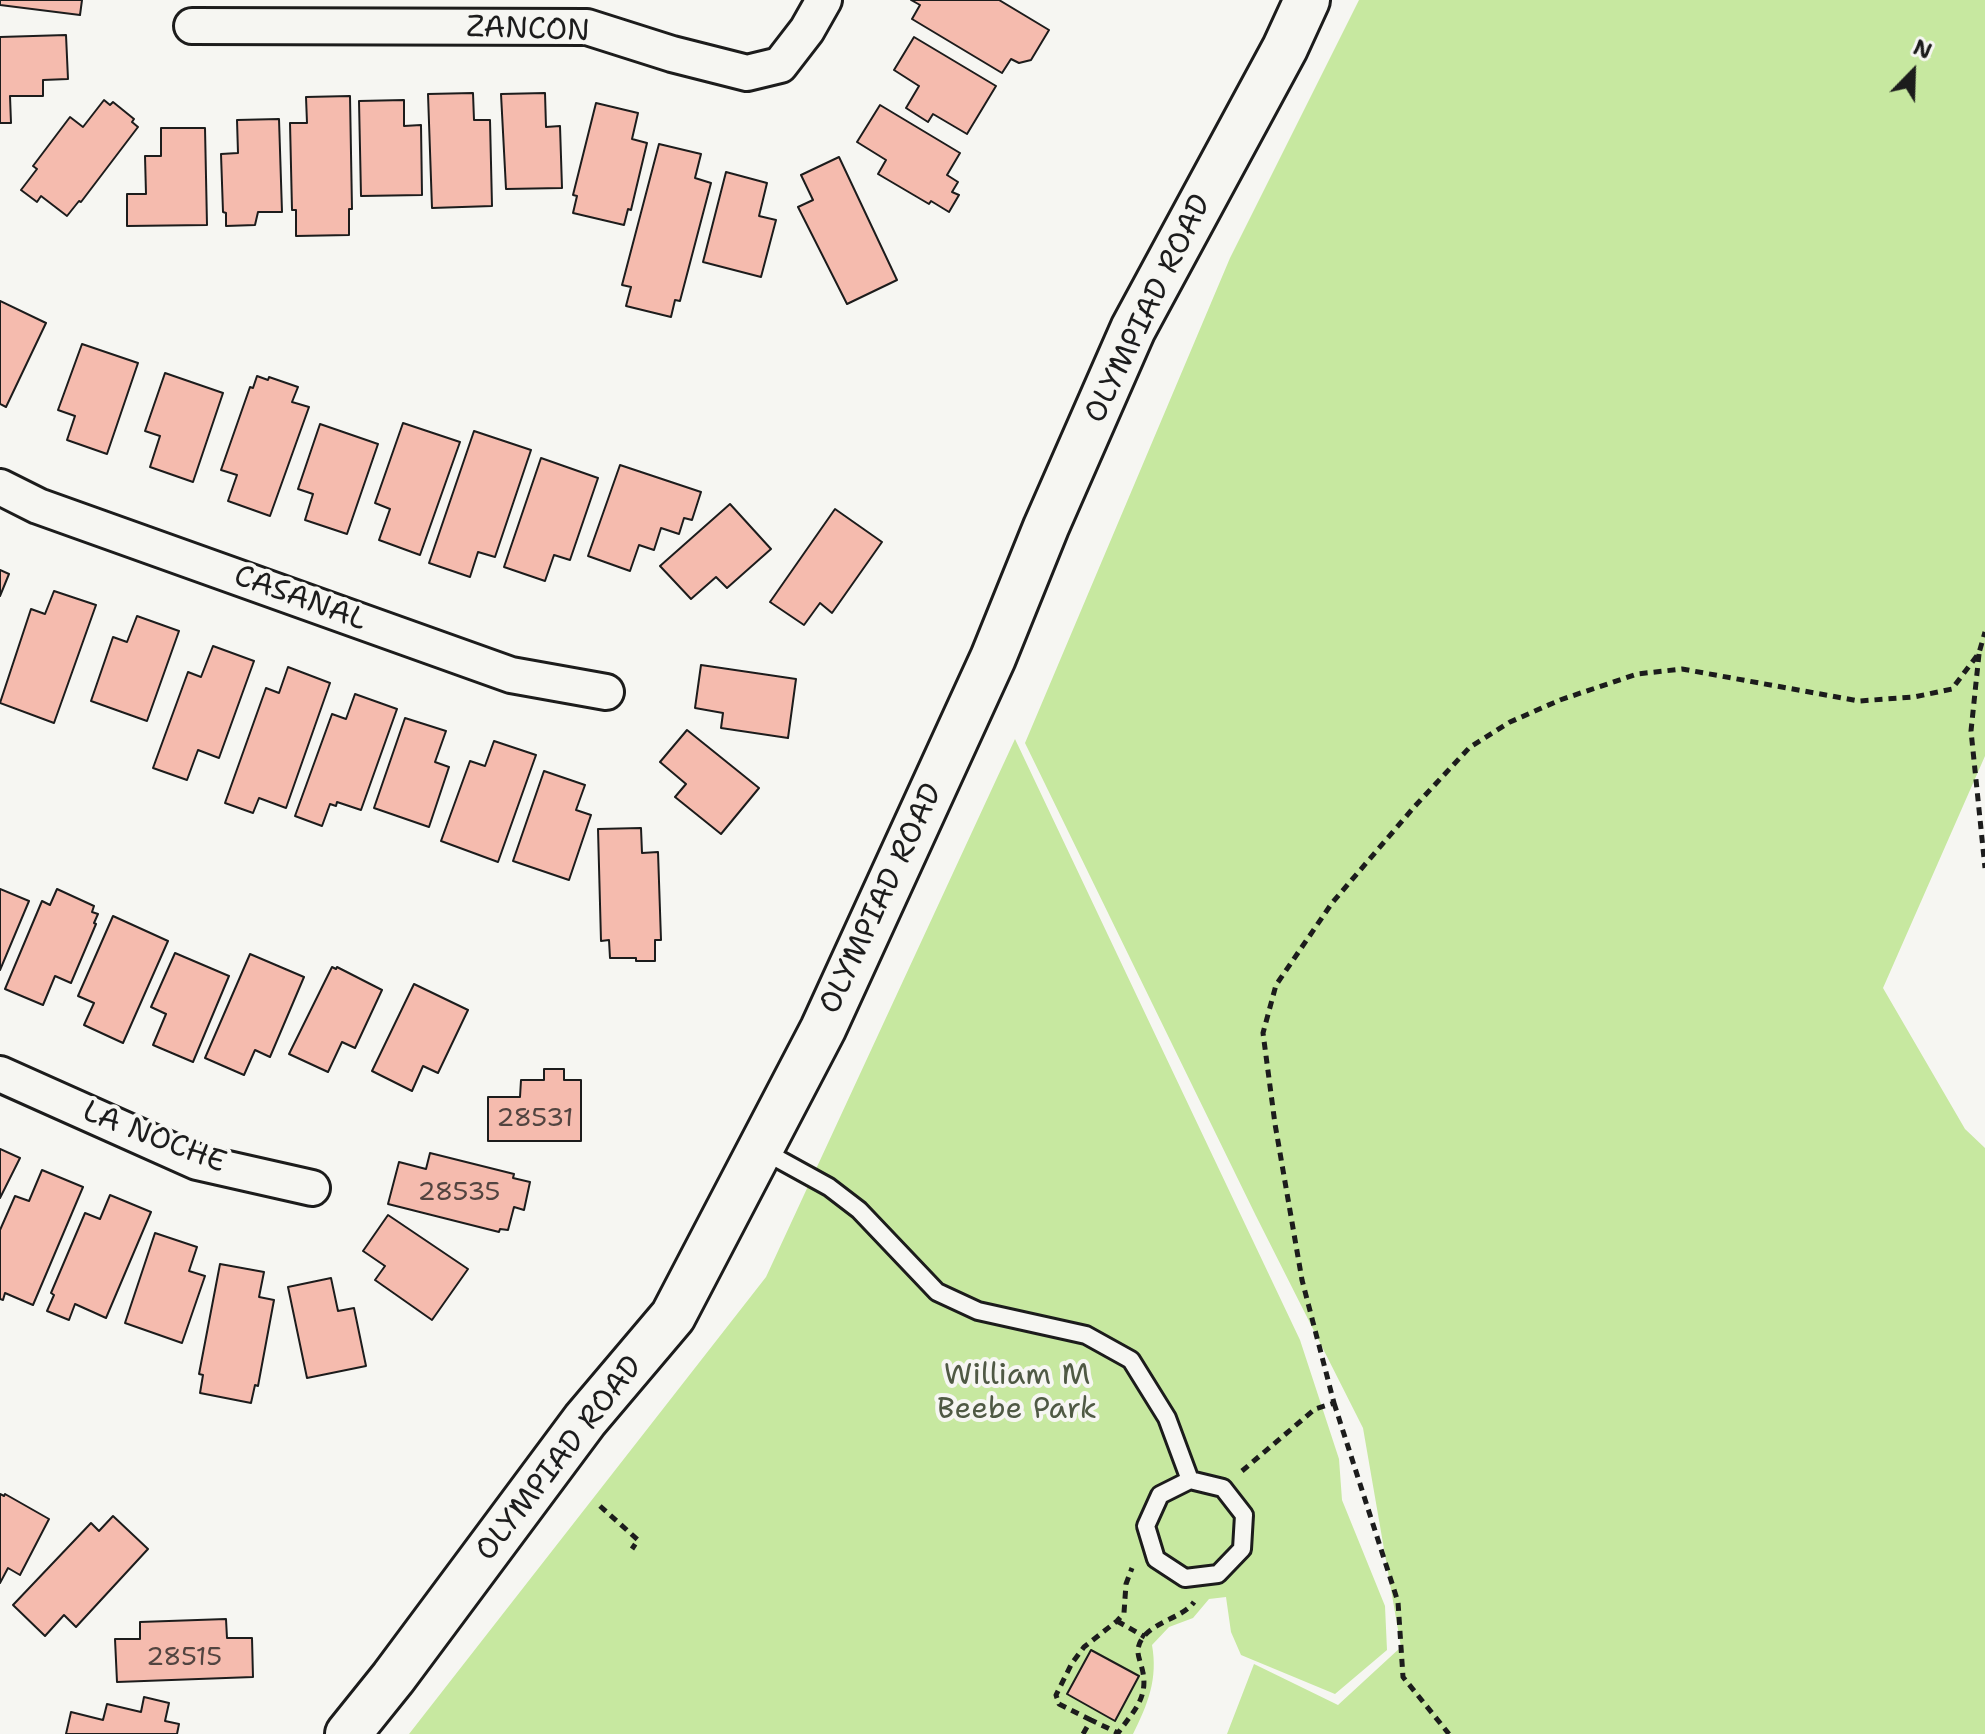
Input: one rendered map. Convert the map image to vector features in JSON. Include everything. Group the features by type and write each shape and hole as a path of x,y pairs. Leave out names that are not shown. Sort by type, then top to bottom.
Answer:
{"main road":[{"name":"OLYMPIAD ROAD","path":"348,1734 585,1420 673,1316 823,1029 993,658 1046,527 1133,329 1285,48 1307,0"}],"street":[{"name":"ZANCON","path":"192,26 587,27 672,54 747,73 780,65 807,30 824,0"},
{"name":"CASANAL","path":"0,487 38,506 511,675 606,692"},
{"name":"LA NOCHE","path":"0,1074 197,1162 312,1188"}],"lane":[{"path":"759,1148 829,1187 859,1210 937,1292 978,1311 1086,1335 1131,1360 1167,1418 1190,1480"},
{"path":"1190,1480 1223,1488 1244,1515 1242,1549 1218,1574 1185,1578 1156,1559 1146,1526 1160,1495 1190,1480"}],"path":[{"path":"1985,632 1979,653 1971,731 1985,868"},
{"path":"1449,1734 1403,1677 1398,1602 1334,1403 1302,1280 1263,1033 1276,985 1332,903 1405,818 1470,747 1510,722 1560,700 1637,674 1682,669 1859,701 1914,697 1952,689 1979,653"},
{"path":"1223,1488 1315,1409 1334,1403"},
{"path":"600,1506 638,1540 632,1549"},
{"path":"1134,1564 1126,1584 1124,1613 1084,1647 1056,1695 1059,1704 1118,1733 1138,1707 1146,1689 1138,1649 1145,1637 1164,1621 1188,1611 1194,1602 1192,1589"},
{"path":"1117,1621 1145,1637"},
{"path":"1083,1734 1091,1720"}],"green space":[{"path":"1359,0 1985,0 1985,756 1883,988 1965,1129 1985,1148 1985,1734 1227,1734 1254,1664 1338,1705 1401,1647 1363,1428 1025,743 1230,258"},
{"name":"William M Beebe Park","path":"1015,739 1300,1340 1339,1459 1342,1500 1385,1606 1387,1650 1335,1694 1241,1655 1231,1632 1226,1597 1209,1599 1193,1618 1169,1627 1152,1645 1154,1669 1150,1691 1133,1734 409,1734 766,1277"}],"building":[{"path":"0,0 82,0 80,15 0,5"},
{"path":"911,0 999,0 1049,30 1031,60 1019,63 1011,59 1002,73 912,19 920,5"},
{"path":"66,35 68,79 43,80 43,96 10,96 11,123 0,123 0,37"},
{"path":"914,37 996,86 967,134 933,114 928,122 906,108 919,86 894,70"},
{"path":"473,93 474,120 490,120 492,206 432,208 428,94"},
{"path":"545,93 546,127 560,126 562,188 506,189 501,94"},
{"path":"350,96 352,209 349,209 349,235 296,236 296,210 292,210 290,123 307,123 306,97"},
{"path":"104,100 110,105 113,102 134,119 132,122 138,127 81,202 67,216 41,196 37,202 21,190 37,169 33,166 70,117 83,127"},
{"path":"404,100 404,126 421,125 422,195 361,196 359,101"},
{"path":"596,103 638,113 632,139 647,143 631,210 628,209 624,225 573,213 577,196 573,195"},
{"path":"880,105 960,153 947,175 958,182 952,192 959,195 949,212 878,174 886,160 857,142"},
{"path":"279,119 282,212 258,212 255,225 226,226 221,154 238,153 237,120"},
{"path":"161,128 205,128 207,225 127,226 127,194 146,194 145,156 161,156"},
{"path":"659,144 701,154 695,178 711,183 680,301 675,300 671,317 626,306 631,287 622,285"},
{"path":"839,157 897,280 847,304 798,207 813,200 801,175"},
{"path":"726,172 767,183 759,216 776,220 761,277 703,262"},
{"path":"0,301 46,323 6,407 0,404"},
{"path":"82,344 138,363 107,454 67,440 75,416 58,410"},
{"path":"165,373 223,393 193,482 150,467 160,436 145,431"},
{"path":"257,376 298,387 292,402 309,407 270,516 228,501 237,475 221,470 250,387 253,388"},
{"path":"403,423 460,442 420,555 379,540 390,509 375,503"},
{"path":"320,424 378,444 347,534 305,520 313,494 298,489"},
{"path":"474,431 531,450 495,557 478,552 470,577 429,563"},
{"path":"541,458 598,478 570,560 554,555 545,581 504,567"},
{"path":"620,465 701,492 692,520 684,518 679,534 661,528 654,550 639,545 630,571 588,556"},
{"path":"730,504 771,549 727,588 716,577 691,599 660,566"},
{"path":"835,509 882,542 832,613 820,603 804,625 770,602"},
{"path":"0,570 9,574 0,596"},
{"path":"54,591 96,605 54,723 0,703 31,609 45,614"},
{"path":"137,616 179,631 147,721 91,701 113,637 127,642"},
{"path":"213,646 254,661 219,758 198,750 187,780 153,768 188,672 201,677"},
{"path":"701,665 796,679 788,738 721,728 723,713 695,708"},
{"path":"288,667 330,683 286,808 259,798 253,813 225,803 266,688 279,693"},
{"path":"355,694 397,709 361,810 337,802 336,806 330,804 322,826 295,816 332,714 346,719"},
{"path":"405,718 446,731 435,762 449,767 429,827 374,808"},
{"path":"687,730 759,788 721,834 675,797 686,784 660,762"},
{"path":"494,741 536,755 498,862 441,841 470,761 485,766"},
{"path":"544,771 585,785 576,810 591,815 569,880 513,861"},
{"path":"641,828 642,853 658,852 661,940 655,940 655,961 610,958 609,940 601,941 598,829"},
{"path":"0,889 29,901 0,970"},
{"path":"57,889 94,906 92,912 98,914 71,983 55,976 43,1005 5,989 42,901 50,905"},
{"path":"113,916 168,941 123,1043 84,1025 94,1003 78,996"},
{"path":"175,953 229,976 193,1062 153,1045 166,1014 151,1007"},
{"path":"250,954 304,977 270,1057 255,1050 244,1075 205,1058"},
{"path":"332,967 382,990 355,1048 342,1042 328,1072 289,1054"},
{"path":"414,984 468,1010 438,1073 423,1066 412,1091 372,1071"},
{"path":"544,1069 564,1069 564,1080 581,1080 581,1141 488,1141 488,1097 520,1097 521,1080 544,1080"},
{"path":"0,1149 20,1158 0,1198"},
{"path":"430,1153 514,1174 513,1178 530,1182 524,1210 514,1207 508,1230 500,1229 499,1232 388,1204 399,1162 426,1169"},
{"path":"42,1170 83,1187 33,1305 5,1293 3,1300 0,1299 0,1230 15,1196 29,1201"},
{"path":"110,1195 151,1212 106,1318 75,1304 69,1320 47,1311 54,1295 51,1293 85,1213 100,1219"},
{"path":"388,1215 468,1269 432,1320 375,1280 385,1266 363,1251"},
{"path":"155,1233 197,1247 189,1271 205,1276 182,1343 125,1323"},
{"path":"220,1264 264,1272 259,1297 274,1300 258,1386 255,1385 251,1403 200,1393 203,1375 199,1374"},
{"path":"331,1278 338,1311 354,1308 366,1366 307,1378 288,1287"},
{"path":"0,1494 49,1519 20,1575 8,1568 0,1583"},
{"path":"113,1516 148,1549 76,1627 64,1615 45,1636 13,1605 91,1523 99,1531"},
{"path":"226,1619 227,1638 252,1638 253,1677 117,1682 115,1639 140,1639 140,1622"},
{"path":"1091,1650 1139,1676 1115,1721 1067,1694"},
{"path":"144,1697 169,1703 165,1721 179,1724 177,1734 66,1734 71,1712 103,1720 107,1704 141,1712"}]}
